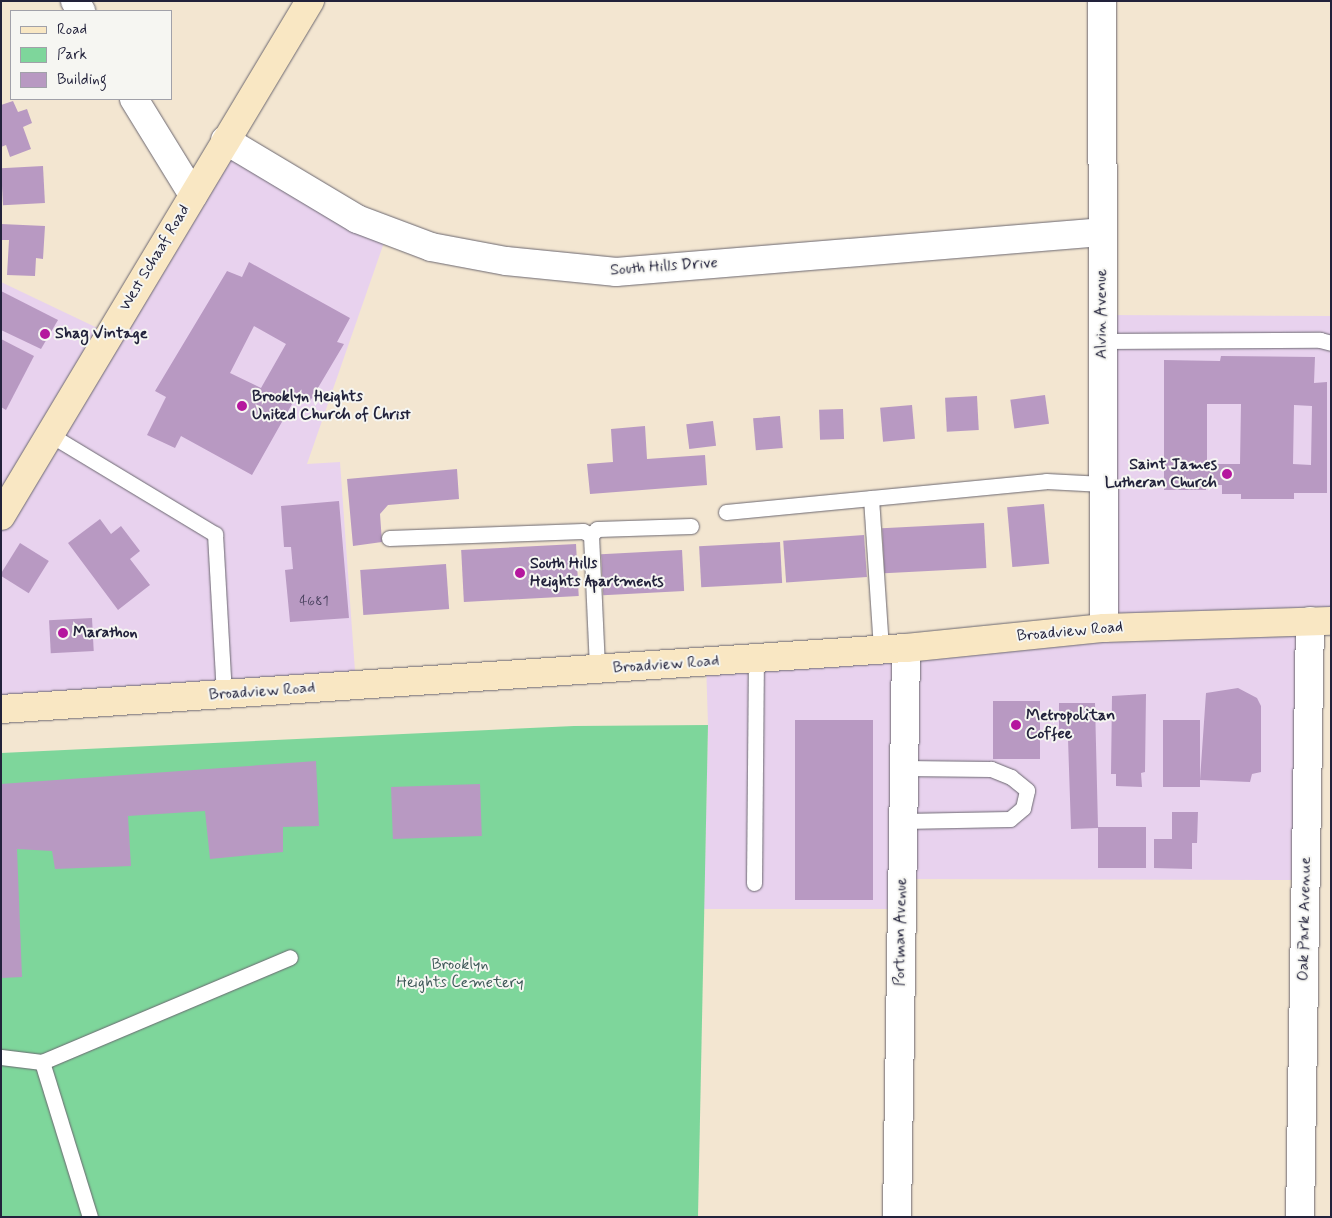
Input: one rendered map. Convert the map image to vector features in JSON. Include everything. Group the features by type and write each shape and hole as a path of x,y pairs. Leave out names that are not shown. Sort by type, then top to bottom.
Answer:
{"main road":[{"name":"West Schaaf Road","path":"1,516 310,1"},
{"name":"Broadview Road","path":"1,709 893,648 1104,628 1320,621"}],"street":[{"name":"Alvin Avenue","path":"1102,1 1101,232 1104,628"},
{"path":"135,100 193,195"},
{"name":"South Hills Drive","path":"225,140 357,219 431,247 506,262 616,272 1101,232"},
{"name":"Oak Park Avenue","path":"1300,1217 1320,621"},
{"name":"Portman Avenue","path":"893,648 904,768 897,1217"}],"lane":[{"path":"1102,341 1320,340 1331,343"},
{"path":"49,434 215,534 224,694"},
{"path":"726,512 1046,481 1103,484"},
{"path":"871,498 893,648"},
{"path":"591,535 597,530 691,526"},
{"path":"388,538 584,531 591,535"},
{"path":"591,535 597,669"},
{"path":"754,883 756,658"},
{"path":"903,821 1010,819 1022,808 1027,790 1011,776 991,770 904,768"},
{"path":"1,1057 42,1062 290,957"},
{"path":"42,1062 90,1217"}],"shaded area":[{"path":"225,140 388,231 307,464 340,462 356,685 1,709 1,282 110,334"},
{"path":"1102,315 1331,316 1331,621 1310,621 1306,880 903,879 902,909 704,909 708,725 706,662 1104,628"}],"green space":[{"name":"Brooklyn Heights Cemetery","path":"708,725 698,1217 1,1217 1,753 574,726"}],"building":[{"path":"13,101 18,112 27,109 32,123 23,127 31,149 10,157 6,145 1,147 1,105"},
{"path":"43,166 45,203 3,205 1,168"},
{"path":"1,224 45,226 43,259 36,258 35,276 7,275 9,240 1,240"},
{"path":"249,262 350,318 337,342 344,344 309,403 296,397 252,475 181,436 175,448 147,435 166,397 155,391 227,271 242,277","holes":["254,326 286,344 261,388 230,373"]},
{"path":"1,291 58,320 41,349 1,330"},
{"path":"1,339 34,356 6,410 1,407"},
{"path":"1221,356 1315,357 1314,383 1327,382 1327,493 1294,493 1294,499 1241,499 1241,494 1222,494 1222,485 1206,485 1206,490 1164,490 1164,360 1220,361","holes":["1207,404 1241,404 1240,464 1207,464","1294,405 1312,406 1311,465 1293,464"]},
{"path":"1045,395 1049,424 1014,429 1010,400"},
{"path":"977,396 979,430 947,432 945,398"},
{"path":"912,405 915,439 883,442 880,408"},
{"path":"843,409 844,439 820,440 819,410"},
{"path":"780,416 783,448 756,450 753,418"},
{"path":"713,421 716,446 689,449 686,424"},
{"path":"645,426 647,459 705,455 707,485 590,494 587,464 613,462 611,429"},
{"path":"457,469 459,499 388,505 380,514 382,542 353,546 347,479"},
{"path":"339,501 349,618 290,622 285,570 293,569 291,547 284,547 281,506"},
{"path":"1044,504 1049,564 1012,567 1007,507"},
{"path":"100,519 111,534 121,526 140,551 130,559 150,585 118,610 68,543"},
{"path":"984,523 986,568 884,573 882,528"},
{"path":"864,535 867,577 786,583 783,541"},
{"name":"South Hills Heights Apartments","path":"780,542 782,583 701,587 699,546"},
{"path":"20,543 49,561 29,593 1,576"},
{"name":"South Hills Heights Apartments","path":"576,544 579,596 464,602 461,550"},
{"name":"South Hills Heights Apartments","path":"682,550 684,591 603,595 601,554"},
{"path":"446,564 449,609 363,615 360,570"},
{"path":"92,618 94,651 51,653 49,620"},
{"path":"1238,688 1257,698 1261,706 1261,772 1252,774 1250,782 1200,780 1206,693"},
{"path":"1146,694 1145,772 1141,773 1142,787 1116,786 1116,774 1111,774 1112,696"},
{"name":"Metropolitan Coffee","path":"993,701 1040,701 1040,759 993,759"},
{"path":"1059,703 1095,703 1098,827 1146,827 1146,868 1098,868 1098,828 1071,829 1068,739 1059,739"},
{"path":"795,720 873,720 873,900 795,900"},
{"path":"1163,720 1200,720 1200,787 1163,787"},
{"path":"316,761 319,826 283,827 283,852 210,859 205,811 128,816 131,866 55,869 52,851 17,849 22,977 1,978 1,784"},
{"path":"480,784 482,836 393,839 391,787"},
{"path":"1172,812 1198,812 1197,843 1192,843 1192,869 1154,868 1154,839 1172,839"}],"place":[{"name":"Shag Vintage","path":"45,334"},
{"name":"Brooklyn Heights United Church of Christ","path":"242,406"},
{"name":"Saint James Lutheran Church","path":"1227,474"},
{"name":"South Hills Heights Apartments","path":"520,573"},
{"name":"Marathon","path":"63,633"},
{"name":"Metropolitan Coffee","path":"1016,725"}]}
